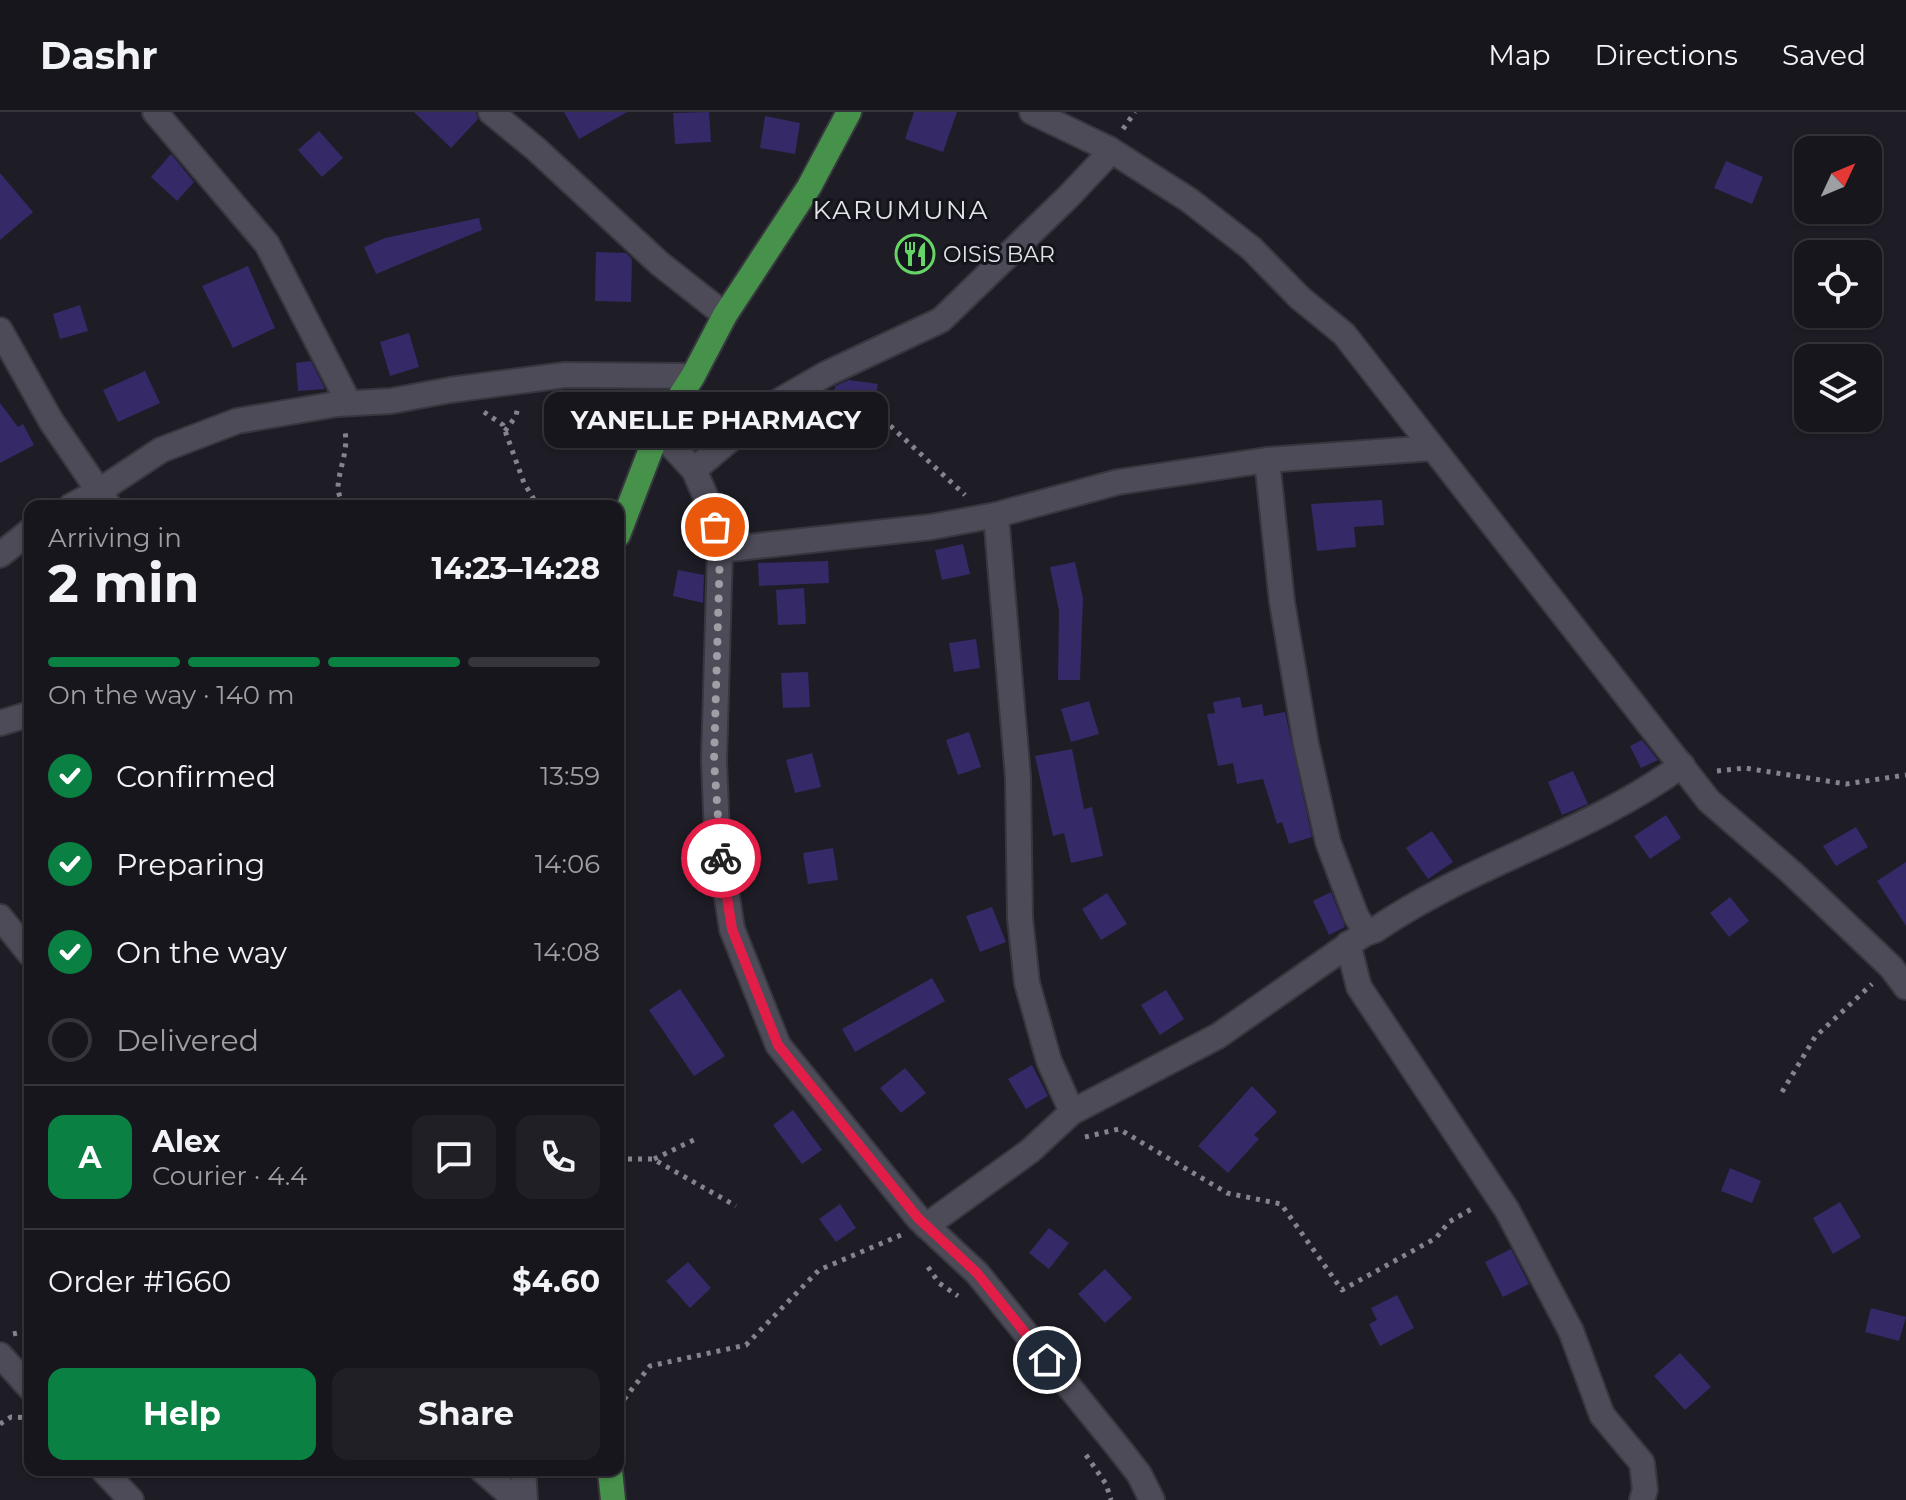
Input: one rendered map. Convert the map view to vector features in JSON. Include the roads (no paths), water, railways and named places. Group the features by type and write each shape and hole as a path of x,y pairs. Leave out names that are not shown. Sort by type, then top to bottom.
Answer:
{"highway":[{"path":"625,500 658,431 693,376 725,315 809,187 849,112"},
{"path":"611,1476 613,1500"}],"street":[{"path":"155,112 267,244 343,404"},
{"path":"491,112 536,149 659,263 725,315"},
{"path":"1032,112 1109,149 1189,200 1251,248 1300,298 1344,334 1718,810 1791,872 1891,967 1906,987"},
{"path":"694,470 767,408 826,374 941,320 1069,196 1103,160 1109,149"},
{"path":"0,330 51,421 104,499 161,450 237,421 565,375 693,376"},
{"path":"658,431 694,470 709,504 720,550 714,761 717,833 732,929 778,1045 922,1222 977,1273 1139,1474 1152,1500"},
{"path":"720,550 931,527 1118,482 1267,460 1432,448"},
{"path":"1267,460 1282,602 1306,744 1328,842 1356,916 1359,987 1507,1210 1571,1331 1602,1415 1642,1463 1645,1490 1642,1500"},
{"path":"991,515 1018,778 1020,918 1027,983 1049,1061 1072,1112"},
{"path":"0,555 24,536"},
{"path":"0,723 24,716"},
{"path":"922,1222 1030,1151 1072,1112 1218,1036 1357,938 1483,869 1581,826 1685,770"},
{"path":"0,917 24,947"},
{"path":"0,1355 24,1381"},
{"path":"109,1476 131,1500"},
{"path":"489,1476 516,1500"},
{"path":"523,1476 525,1500"}],"place":[{"name":"OISiS BAR","path":"915,254"},
{"name":"YANELLE PHARMACY","path":"715,527"}],"district":[{"name":"KARUMUNA","path":"901,210"}]}
